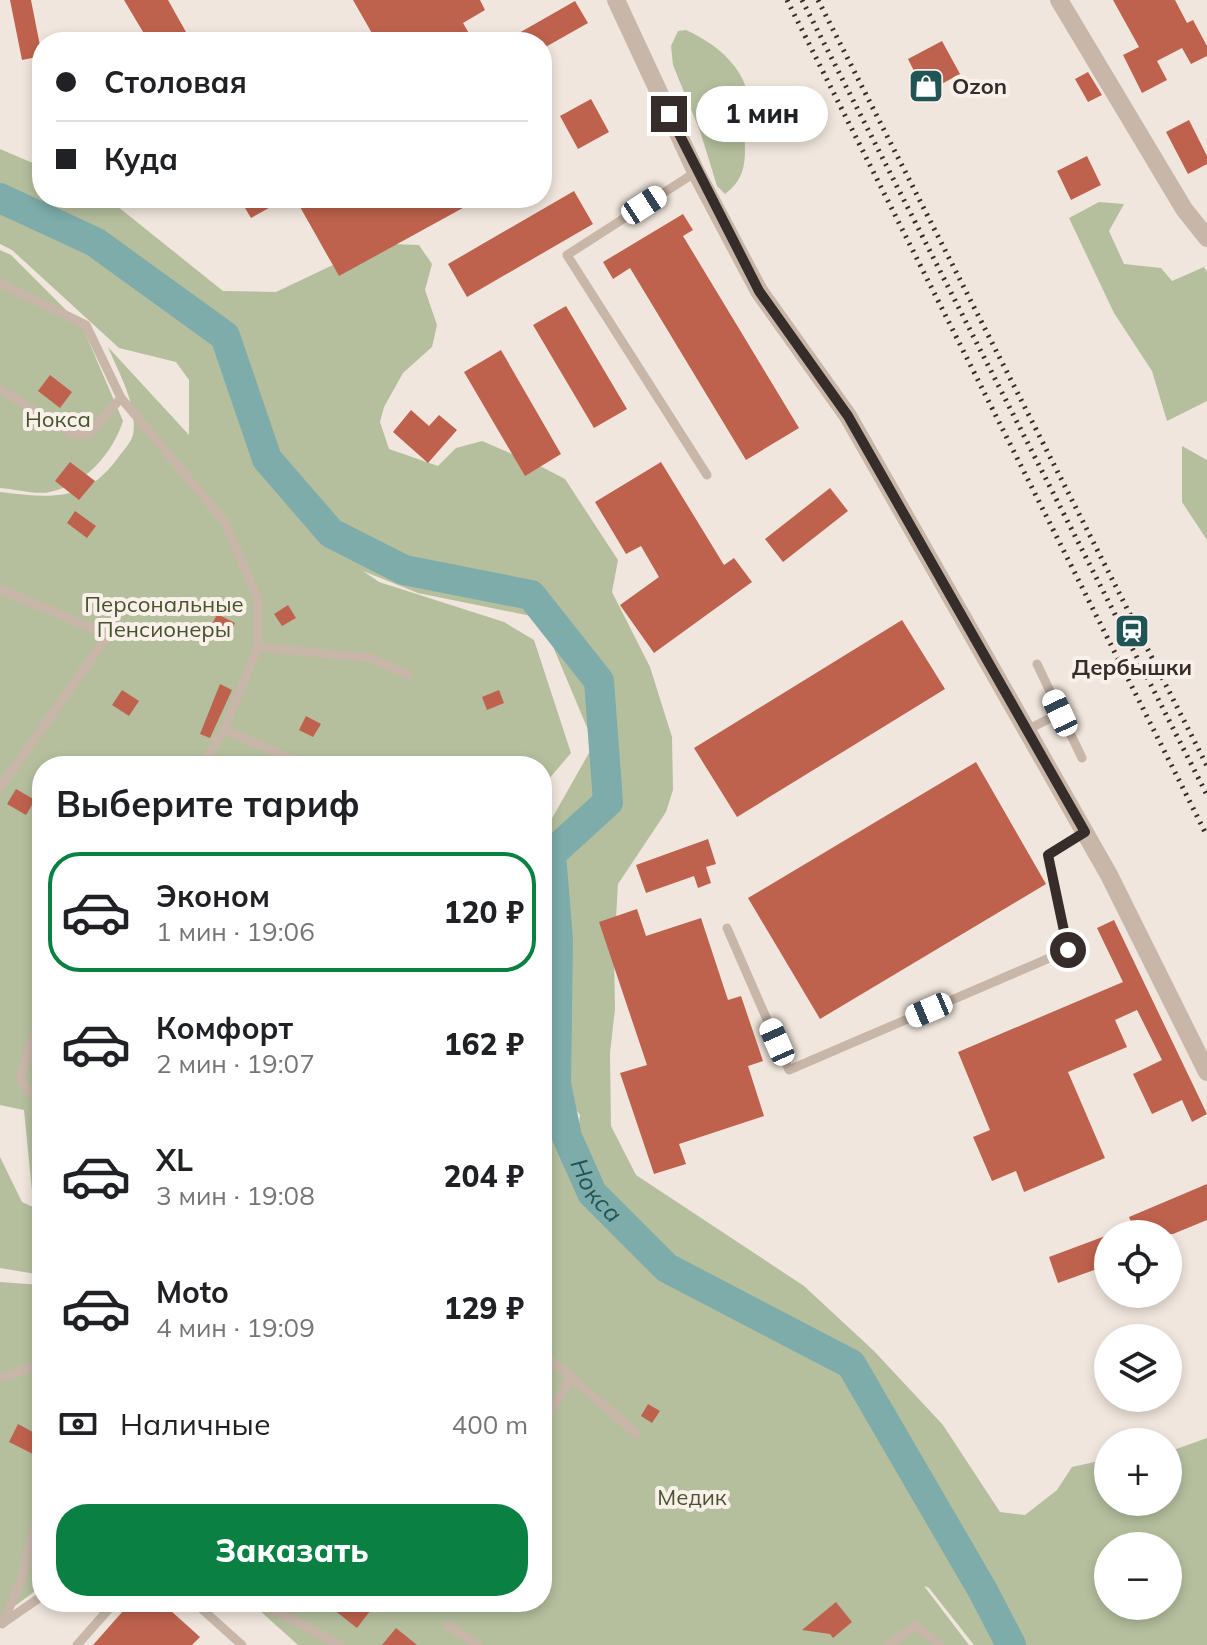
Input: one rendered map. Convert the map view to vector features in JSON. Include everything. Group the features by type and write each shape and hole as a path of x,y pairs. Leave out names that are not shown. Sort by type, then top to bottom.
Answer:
{"street":[{"path":"616,0 696,172 759,291 848,416 1085,832 1207,1072"},
{"path":"1059,0 1184,209 1207,238"}],"lane":[{"path":"696,172 567,255 707,475"},
{"path":"0,283 86,325 121,398 225,522 258,600 258,647 224,729 208,756"},
{"path":"0,389 72,434 89,434 121,398"},
{"path":"0,589 108,635 0,788"},
{"path":"258,647 371,658 408,675"},
{"path":"1037,664 1082,758"},
{"path":"1027,730 1060,713"},
{"path":"224,729 284,756"},
{"path":"727,928 789,1070 1068,950 1048,855 1085,832"},
{"path":"32,1041 20,1078 32,1093"},
{"path":"552,1361 637,1434"},
{"path":"0,1378 32,1367"},
{"path":"552,1409 571,1377"},
{"path":"1,1624 20,1584 32,1539"},
{"path":"1,1624 32,1603"},
{"path":"77,1645 106,1612"},
{"path":"204,1612 237,1643"},
{"path":"278,1612 340,1645"},
{"path":"888,1645 916,1625 940,1645"},
{"path":"448,1626 478,1645"}],"green space":[{"path":"686,30 725,56 746,87 745,158 740,177 725,194 717,186 701,134 673,65 671,46 678,31"},
{"path":"0,149 32,163 32,208 119,208 223,291 276,292 356,254 391,244 419,245 432,264 425,290 437,325 432,347 403,373 384,407 380,422 389,449 438,466 456,448 482,441 565,479 618,560 612,592 650,667 672,737 673,790 666,812 618,884 615,1009 610,1053 611,1126 636,1175 804,1286 874,1351 943,1425 1000,1512 1025,1515 1057,1490 1072,1467 1094,1462 1094,1516 1182,1516 1182,1447 1207,1438 1207,1645 974,1645 929,1588 924,1586 969,1645 298,1645 261,1612 552,1612 552,1122 560,1149 573,1173 580,1115 552,1076 552,818 594,744 541,618 418,593 363,571 379,582 504,622 534,640 571,753 552,775 552,756 32,756 32,1191 24,1110 0,1105 0,492 52,496 81,489 107,471 131,440 133,412 108,347 189,435 189,380 176,362 119,348 12,250 0,244"},
{"path":"1099,202 1124,204 1109,231 1124,264 1161,268 1172,281 1204,267 1207,272 1207,401 1167,421 1152,371 1114,313 1069,218"},
{"name":"Нокса","path":"0,250 11,255 82,326 123,421 112,445 96,466 75,482 50,492 0,488"},
{"path":"1182,446 1207,460 1207,540 1182,502"},
{"path":"0,1157 22,1202 32,1206 32,1273 0,1268"},
{"path":"0,1282 32,1284 32,1593 0,1617"}],"building":[{"path":"10,0 31,0 37,32 32,32 32,58 22,60"},
{"path":"124,0 168,0 186,32 143,32"},
{"path":"353,0 480,0 485,10 463,23 468,32 371,32"},
{"path":"1113,0 1175,0 1187,23 1193,20 1207,46 1207,56 1191,64 1182,48 1157,61 1167,80 1142,93 1123,55 1139,47"},
{"path":"575,1 588,23 552,43 552,32 521,32"},
{"path":"942,41 960,74 925,93 908,59"},
{"path":"1088,72 1102,95 1088,102 1075,79"},
{"path":"591,99 609,132 578,149 560,116"},
{"path":"1189,120 1207,156 1207,164 1188,174 1166,132"},
{"path":"1087,156 1101,185 1071,200 1057,171"},
{"path":"574,191 593,224 467,297 448,264 545,208 552,208 552,204"},
{"path":"245,208 269,208 251,218"},
{"path":"301,208 463,208 339,276"},
{"path":"683,214 693,230 683,236 799,428 746,460 630,268 613,279 603,262"},
{"path":"566,306 627,409 594,428 533,325"},
{"path":"501,350 561,454 525,476 464,372"},
{"path":"50,375 72,392 60,408 38,391"},
{"path":"411,410 429,426 439,415 457,430 428,463 393,432"},
{"path":"70,462 95,481 79,500 55,481"},
{"path":"661,462 724,565 734,558 752,582 654,653 620,605 659,577 641,546 626,554 595,502"},
{"path":"830,488 848,511 783,562 765,539"},
{"path":"75,511 96,526 87,538 67,523"},
{"path":"288,605 296,618 282,626 274,614"},
{"path":"217,614 235,623 229,637 210,629"},
{"path":"902,620 945,689 737,817 694,748"},
{"path":"220,684 232,690 210,738 200,734"},
{"path":"122,690 139,701 129,716 112,705"},
{"path":"499,690 504,703 487,710 482,697"},
{"path":"306,716 321,724 313,737 299,730"},
{"path":"976,762 1046,884 820,1019 748,898"},
{"path":"16,789 32,798 26,815 7,804"},
{"path":"708,839 716,864 706,867 711,883 698,888 694,876 646,893 636,865"},
{"path":"637,909 646,936 701,918 728,1000 741,996 763,1061 748,1066 764,1116 679,1144 686,1164 654,1174 620,1073 647,1065 599,922"},
{"path":"1114,920 1207,1114 1192,1122 1182,1100 1152,1114 1133,1074 1162,1060 1137,1010 1115,1020 1127,1047 1068,1072 1105,1158 1024,1192 1016,1171 992,1181 973,1137 990,1130 958,1052 1123,982 1097,928"},
{"path":"1207,1184 1207,1220 1182,1230 1182,1220 1130,1220 1129,1217"},
{"path":"1094,1240 1094,1270 1058,1283 1049,1257"},
{"path":"648,1404 660,1411 652,1423 641,1416"},
{"path":"18,1424 32,1432 32,1454 9,1442"},
{"path":"836,1602 852,1622 833,1638 830,1634 802,1630"},
{"path":"122,1612 172,1612 200,1637 192,1645 93,1645"},
{"path":"337,1612 369,1612 357,1628"},
{"path":"396,1628 417,1645 382,1645"}],"waterway":[{"name":"Нокса","path":"0,198 95,242 225,336 267,459 331,533 404,570 531,595 599,681 608,802 552,853"},
{"name":"Нокса","path":"552,866 558,940 556,1084 567,1137 592,1193 667,1268 851,1364 1011,1645"}],"railway":[{"path":"787,0 1207,836"},
{"path":"802,0 1207,795"},
{"path":"818,0 1207,766"}],"place":[{"name":"Ozon","path":"926,86"},
{"name":"Дербышки","path":"1132,631"}],"route":[{"path":"669,114 759,291 848,416 1085,832 1048,855 1068,950"}],"park label":[{"name":"Персональные Пенсионеры","path":"164,616"},
{"name":"Медик","path":"692,1497"}]}
